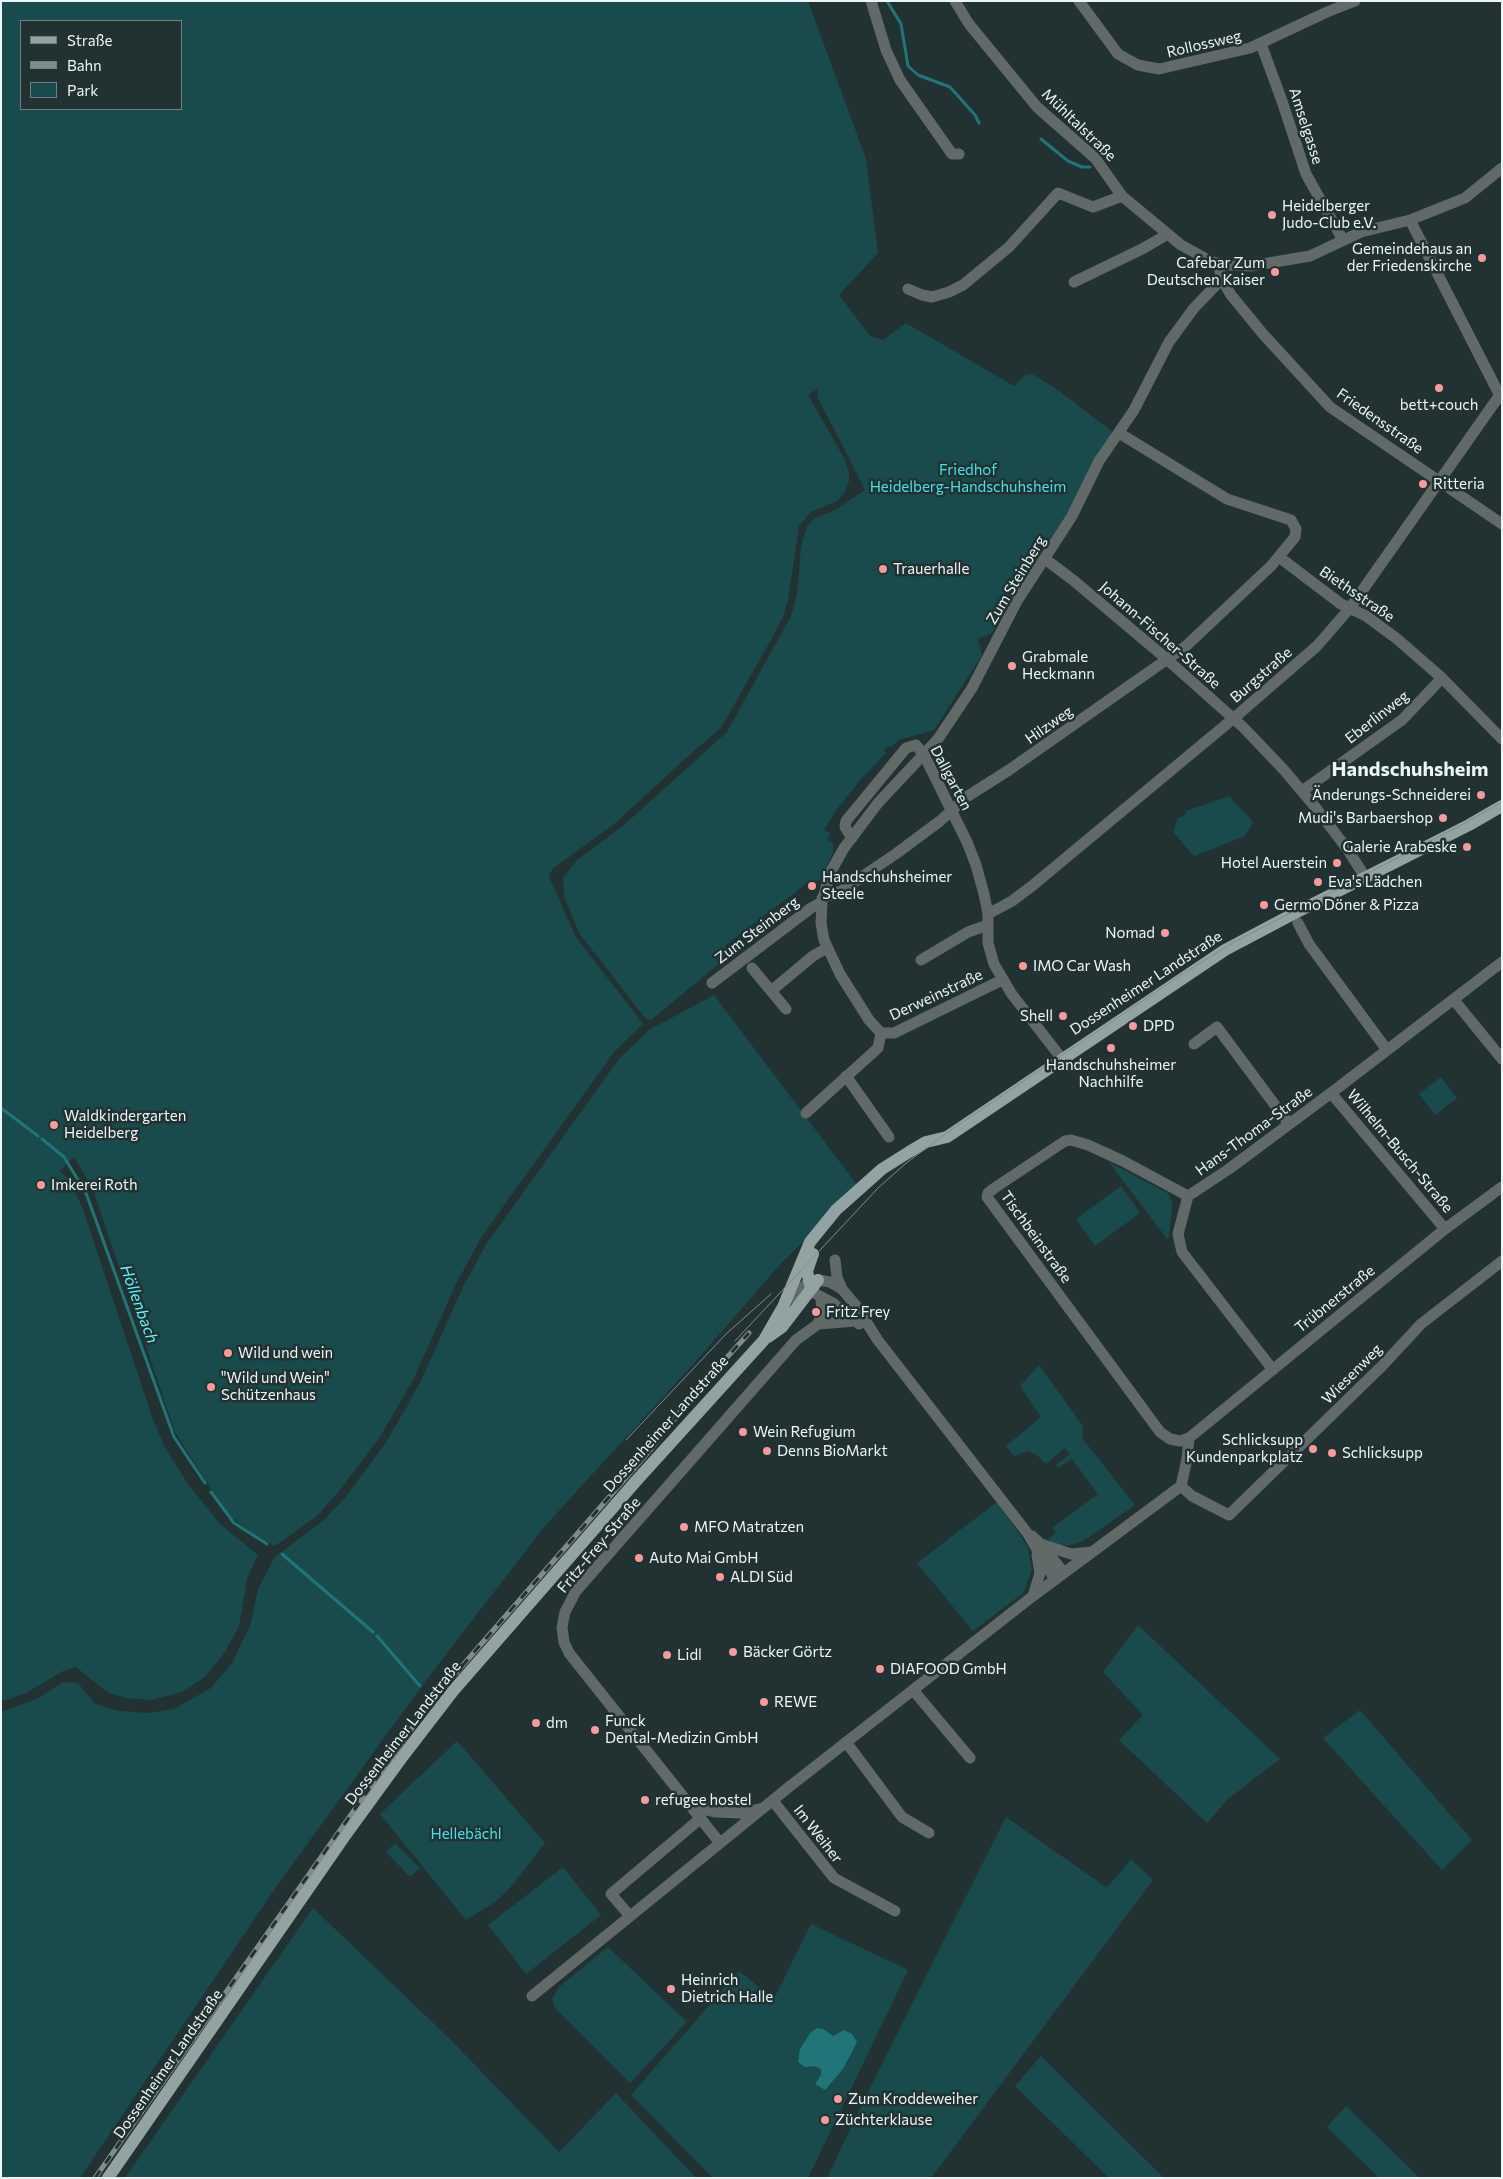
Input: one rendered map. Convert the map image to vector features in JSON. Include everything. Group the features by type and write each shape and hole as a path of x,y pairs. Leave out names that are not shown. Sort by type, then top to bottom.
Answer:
{"main road":[{"name":"Dossenheimer Landstraße","path":"764,1340 786,1301 810,1242 829,1218 882,1169 926,1142 947,1137 1225,950 1469,825 1502,806"},
{"name":"Dossenheimer Landstraße","path":"108,2178 344,1837 453,1691 637,1480 764,1340 782,1327 813,1284 808,1266 816,1247 825,1233 829,1218"}],"street":[{"path":"871,1 886,50 900,80 952,154 959,154"},
{"name":"Mühltalstraße","path":"955,1 970,24 1037,107 1095,158 1122,196 1190,251 1219,264 1251,266 1310,256 1370,229 1410,220 1465,198 1502,168"},
{"name":"Rollossweg","path":"1079,1 1118,54 1127,61 1148,68 1159,69 1250,48 1355,1"},
{"name":"Amselgasse","path":"1261,44 1306,174 1343,240"},
{"path":"908,289 932,297 945,294 963,285 1014,242 1058,193 1093,207 1122,196"},
{"path":"1410,220 1501,394"},
{"path":"1074,282 1142,249 1168,234"},
{"path":"1219,264 1220,278"},
{"name":"Zum Steinberg","path":"882,1033 869,1020 827,948 821,923 822,900 830,873 844,848 878,803 924,755 972,688 1017,601 1072,516 1099,461 1120,434 1177,330 1194,308 1217,285 1220,278"},
{"name":"Friedensstraße","path":"1220,278 1231,295 1263,334 1330,407 1502,524"},
{"name":"Burgstraße","path":"921,960 988,920 1032,886 1301,661 1329,633 1350,608 1501,394"},
{"path":"1120,434 1227,500 1290,520 1296,529 1295,537 1279,557"},
{"name":"Biethsstraße","path":"1279,557 1341,604 1359,611 1381,627 1442,678 1502,739"},
{"name":"Hilzweg","path":"822,900 850,886 897,853 968,796 1009,770 1195,639 1279,557"},
{"name":"Johann-Fischer-Straße","path":"1045,559 1073,580 1234,718 1265,749 1302,791 1348,850 1365,877"},
{"name":"Eberlinweg","path":"1302,791 1402,720 1442,678"},
{"name":"Dallgarten","path":"852,838 846,827 846,821 906,748 913,745 920,748 952,810 974,860 988,920"},
{"name":"Zum Steinberg","path":"712,983 822,900"},
{"path":"988,920 989,950 1002,980 1062,1059"},
{"path":"1298,923 1309,944 1387,1050"},
{"path":"771,991 813,956 827,948"},
{"name":"Hans-Thoma-Straße","path":"1274,1370 1182,1252 1178,1234 1188,1196 1229,1169 1331,1093 1502,962"},
{"name":"Zum Steinberg","path":"752,968 786,1009"},
{"name":"Derweinstraße","path":"882,1033 894,1033 1002,980"},
{"path":"1454,1000 1502,1059"},
{"path":"1194,1044 1217,1027 1289,1124"},
{"path":"806,1113 878,1048 882,1033"},
{"path":"846,1076 889,1137"},
{"name":"Wilhelm-Busch-Straße","path":"1331,1093 1445,1229"},
{"name":"Tischbeinstraße","path":"1188,1196 1123,1161 1093,1147 1071,1140 1065,1141 993,1189 988,1193 987,1197 1160,1432 1170,1439 1180,1441 1189,1438"},
{"name":"Trübnerstraße","path":"1189,1438 1445,1229 1502,1186"},
{"path":"834,1260 837,1277 842,1289 877,1339 1060,1576"},
{"name":"Wiesenweg","path":"1181,1486 1192,1496 1230,1516 1382,1366 1421,1324 1502,1261"},
{"path":"842,1289 830,1282 813,1284 821,1298 822,1313 818,1324 856,1321"},
{"name":"Dossenheimer Landstraße","path":"786,1301 813,1284"},
{"path":"821,1298 833,1304 877,1339"},
{"name":"Fritz-Frey-Straße","path":"720,1843 569,1652 564,1642 562,1627 565,1612 576,1591 796,1340 818,1324"},
{"path":"532,1996 846,1742 1032,1596 1181,1486 1188,1459 1189,1438"},
{"path":"1039,1547 1071,1554 1092,1552"},
{"path":"1032,1596 1040,1574 1039,1547"},
{"path":"913,1690 970,1758"},
{"path":"846,1742 902,1817 929,1832"},
{"path":"690,1806 715,1812 741,1813 769,1804"},
{"name":"Im Weiher","path":"769,1804 834,1878 895,1911"},
{"path":"630,1916 611,1894 701,1818"}],"green space":[{"name":"Friedhof Heidelberg-Handschuhsheim","path":"1,1 808,1 866,159 878,253 839,295 870,336 883,340 906,323 1014,386 1025,375 1032,374 1058,390 1114,433 1076,500 1013,594 992,633 978,639 982,655 934,730 899,740 891,747 888,746 884,750 886,753 860,780 837,809 824,830 830,833 827,840 833,843 833,853 819,881 811,880 726,945 721,962 651,1020 646,1019 579,933 564,896 563,878 576,861 624,825 727,732 791,616 797,595 801,547 807,526 814,519 837,509 865,490 817,396 819,388 808,395 844,458 849,473 849,481 845,492 837,501 811,512 799,526 788,600 783,617 772,638 721,728 613,825 552,869 549,877 576,937 643,1024 614,1052 482,1236 456,1284 414,1378 380,1437 340,1490 318,1515 275,1546 251,1533 229,1515 175,1432 92,1187 74,1157 59,1171 69,1179 83,1209 152,1417 165,1448 188,1484 219,1523 258,1555 248,1575 239,1626 225,1652 206,1676 182,1692 151,1700 128,1698 108,1693 76,1667 63,1671 26,1693 1,1702"},
{"path":"1229,796 1253,822 1245,836 1194,856 1173,832 1178,818 1185,815 1186,811"},
{"path":"714,995 860,1189 783,1261 696,1361 544,1527 424,1683 276,1887 80,2178 1,2178 1,1712 37,1699 63,1682 78,1683 95,1704 119,1711 148,1713 174,1709 211,1688 231,1665 250,1626 258,1589 274,1558 324,1520 345,1498 387,1441 421,1381 463,1287 487,1243 619,1059 649,1030"},
{"path":"1441,1077 1457,1098 1435,1115 1419,1094"},
{"path":"1109,1162 1169,1194 1172,1210 1168,1240"},
{"path":"1121,1186 1140,1213 1095,1246 1076,1219"},
{"path":"1039,1365 1083,1426 1082,1438 1135,1505 1082,1542 1070,1545 1055,1545 1048,1539 1056,1533 1052,1528 1098,1494 1072,1459 1058,1468 1056,1465 1070,1454 1065,1448 1046,1464 1037,1455 1028,1451 1014,1456 1006,1446 1041,1417 1020,1386"},
{"path":"997,1502 1028,1547 1032,1570 1023,1593 973,1631 917,1563"},
{"path":"1138,1625 1280,1759 1228,1799 1207,1823 1119,1740 1143,1715 1103,1672"},
{"path":"1360,1710 1472,1840 1442,1870 1323,1738"},
{"name":"Hellebächl","path":"457,1741 545,1843 509,1889 495,1902 466,1920 380,1814"},
{"path":"1006,1817 1107,1888 1131,1859 1153,1880 931,2178 827,2178 868,2092"},
{"path":"395,1843 420,1868 410,1877 386,1852"},
{"path":"563,1867 601,1915 526,1974 488,1925"},
{"path":"313,1908 450,2039 559,2152 616,2093 696,2178 125,2178"},
{"path":"811,1924 908,1970 808,2178 713,2178 631,2095 739,1971 774,1999"},
{"path":"608,1947 687,2022 630,2083 555,2008 552,1999 559,1987"},
{"path":"1041,2056 1164,2178 1109,2178 1015,2086"},
{"path":"1346,2106 1420,2178 1379,2178 1327,2127"}],"shaded area":[{"path":"817,2028 823,2029 833,2036 844,2030 852,2034 857,2042 843,2069 825,2090 815,2084 821,2075 821,2069 815,2066 805,2067 798,2062 800,2049 811,2032"}],"waterway":[{"path":"887,1 901,24 908,66 918,75 950,87 975,115 979,123"},
{"path":"1041,139 1068,161 1082,167 1090,167"},
{"name":"Höllenbach","path":"1,1108 38,1136"},
{"name":"Höllenbach","path":"42,1139 64,1157 86,1193 174,1437 205,1483"},
{"name":"Höllenbach","path":"211,1492 234,1523 267,1544"},
{"name":"Höllenbach","path":"282,1554 373,1632"},
{"name":"Höllenbach","path":"377,1636 420,1686"}],"tram line":[{"path":"735,1341 879,1187 905,1164 945,1134 1181,975 1236,941 1467,822 1502,802"},
{"path":"626,1440 726,1334 771,1294"}],"railway":[{"path":"95,2178 429,1704 651,1449 694,1394 749,1333"}],"place":[{"name":"Heidelberger Judo-Club e.V.","path":"1272,215"},
{"name":"Gemeindehaus an der Friedenskirche","path":"1482,258"},
{"name":"Cafebar Zum Deutschen Kaiser","path":"1275,272"},
{"name":"bett+couch","path":"1439,388"},
{"name":"Ritteria","path":"1423,484"},
{"name":"Trauerhalle","path":"883,569"},
{"name":"Grabmale Heckmann","path":"1012,666"},
{"name":"Änderungs-Schneiderei","path":"1481,795"},
{"name":"Mudi's Barbaershop","path":"1443,818"},
{"name":"Galerie Arabeske","path":"1467,847"},
{"name":"Hotel Auerstein","path":"1337,863"},
{"name":"Eva's Lädchen","path":"1318,882"},
{"name":"Handschuhsheimer Steele","path":"812,886"},
{"name":"Germo Döner & Pizza","path":"1264,905"},
{"name":"Nomad","path":"1165,933"},
{"name":"IMO Car Wash","path":"1023,966"},
{"name":"Shell","path":"1063,1016"},
{"name":"DPD","path":"1133,1026"},
{"name":"Handschuhsheimer Nachhilfe","path":"1111,1048"},
{"name":"Waldkindergarten Heidelberg","path":"54,1125"},
{"name":"Imkerei Roth","path":"41,1185"},
{"name":"Fritz Frey","path":"816,1312"},
{"name":"Wild und wein","path":"228,1353"},
{"name":"\"Wild und Wein\" Schützenhaus","path":"211,1387"},
{"name":"Wein Refugium","path":"743,1432"},
{"name":"Schlicksupp Kundenparkplatz","path":"1313,1449"},
{"name":"Denns BioMarkt","path":"767,1451"},
{"name":"Schlicksupp","path":"1332,1453"},
{"name":"MFO Matratzen","path":"684,1527"},
{"name":"Auto Mai GmbH","path":"639,1558"},
{"name":"ALDI Süd","path":"720,1577"},
{"name":"Bäcker Görtz","path":"733,1652"},
{"name":"Lidl","path":"667,1655"},
{"name":"DIAFOOD GmbH","path":"880,1669"},
{"name":"REWE","path":"764,1702"},
{"name":"dm","path":"536,1723"},
{"name":"Funck Dental-Medizin GmbH","path":"595,1730"},
{"name":"refugee hostel","path":"645,1800"},
{"name":"Heinrich Dietrich Halle","path":"671,1989"},
{"name":"Zum Kroddeweiher","path":"838,2099"},
{"name":"Züchterklause","path":"825,2120"}],"district":[{"name":"Handschuhsheim","path":"1410,769"}]}
